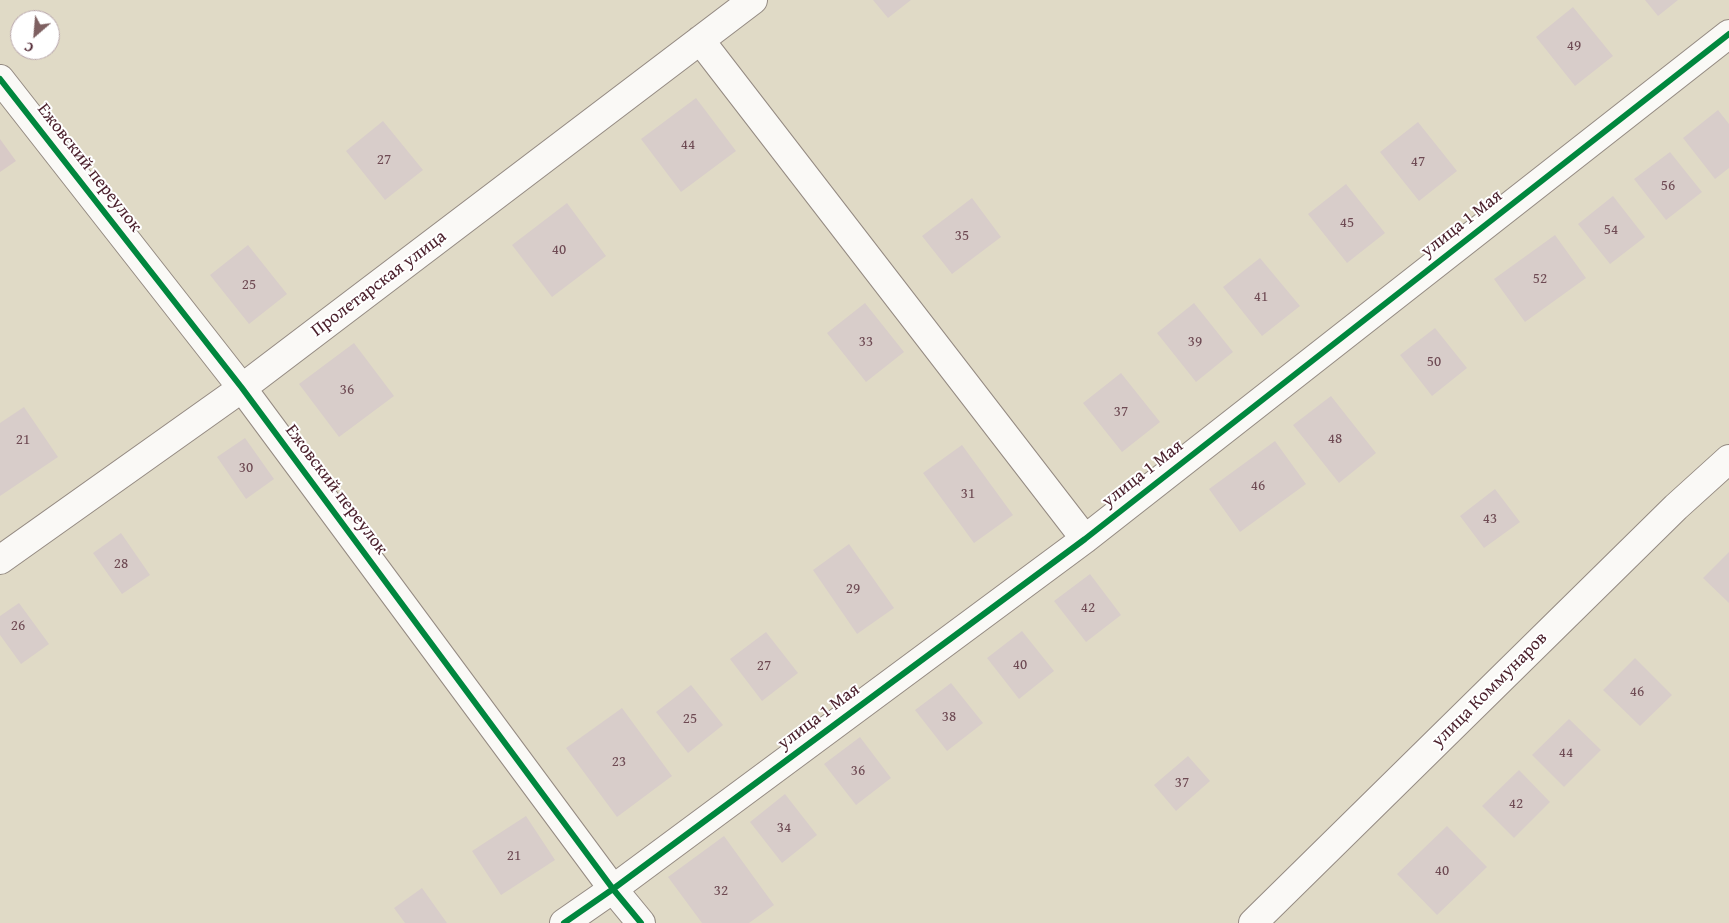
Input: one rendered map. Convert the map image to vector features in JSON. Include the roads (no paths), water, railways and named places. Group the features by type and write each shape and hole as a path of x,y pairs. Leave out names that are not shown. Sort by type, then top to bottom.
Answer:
{"street":[{"name":"Пролетарская улица","path":"0,560 242,388 753,0"},
{"name":"улица 1 Мая","path":"564,923 613,889 1085,539 1729,34"},
{"path":"700,40 1085,539"},
{"name":"Ежовский переулок","path":"0,79 242,388 613,889 641,923"},
{"name":"улица Коммунаров","path":"1253,923 1676,507 1729,459"}]}
